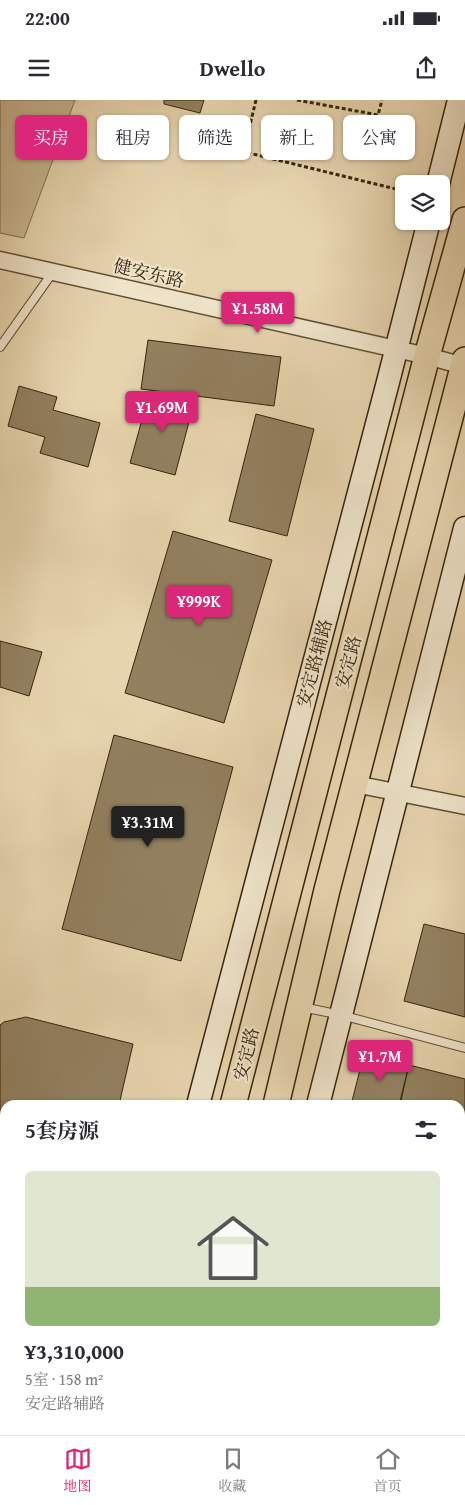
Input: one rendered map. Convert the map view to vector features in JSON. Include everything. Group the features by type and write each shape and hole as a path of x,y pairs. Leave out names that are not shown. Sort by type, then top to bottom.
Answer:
{"main road":[{"name":"安定路","path":"234,1100 427,356 465,220"},
{"name":"安定路","path":"277,1100 355,784 464,363"}],"street":[{"path":"440,175 459,100"},
{"name":"安定路辅路","path":"199,1100 397,349 426,230"},
{"name":"健安东路","path":"0,260 464,363"},
{"path":"319,1100 465,528"},
{"path":"355,784 465,806"}],"lane":[{"path":"0,347 53,272"},
{"path":"299,1007 341,1015 465,1048"}],"path":[{"path":"256,100 249,129 250,153 395,189"},
{"path":"297,100 378,114 382,100"}],"shaded area":[{"path":"0,100 75,100 69,115 15,115 15,160 53,160 24,238 0,233"}],"building":[{"path":"164,100 204,100 200,113 164,104"},
{"path":"148,340 281,357 274,406 141,389"},
{"path":"19,386 57,397 53,410 100,423 88,467 40,453 45,437 8,426"},
{"path":"150,391 194,403 175,475 130,463"},
{"path":"256,414 314,429 287,536 229,521"},
{"path":"173,531 272,560 224,723 125,693"},
{"path":"0,641 42,652 29,696 0,687"},
{"path":"114,735 233,767 181,961 62,929"},
{"path":"424,924 465,934 465,1017 404,1001"},
{"path":"26,1017 133,1044 120,1100 0,1100 0,1025 4,1022"},
{"path":"364,1054 409,1065 400,1100 352,1100"},
{"path":"409,1065 465,1079 465,1100 401,1100"}]}
